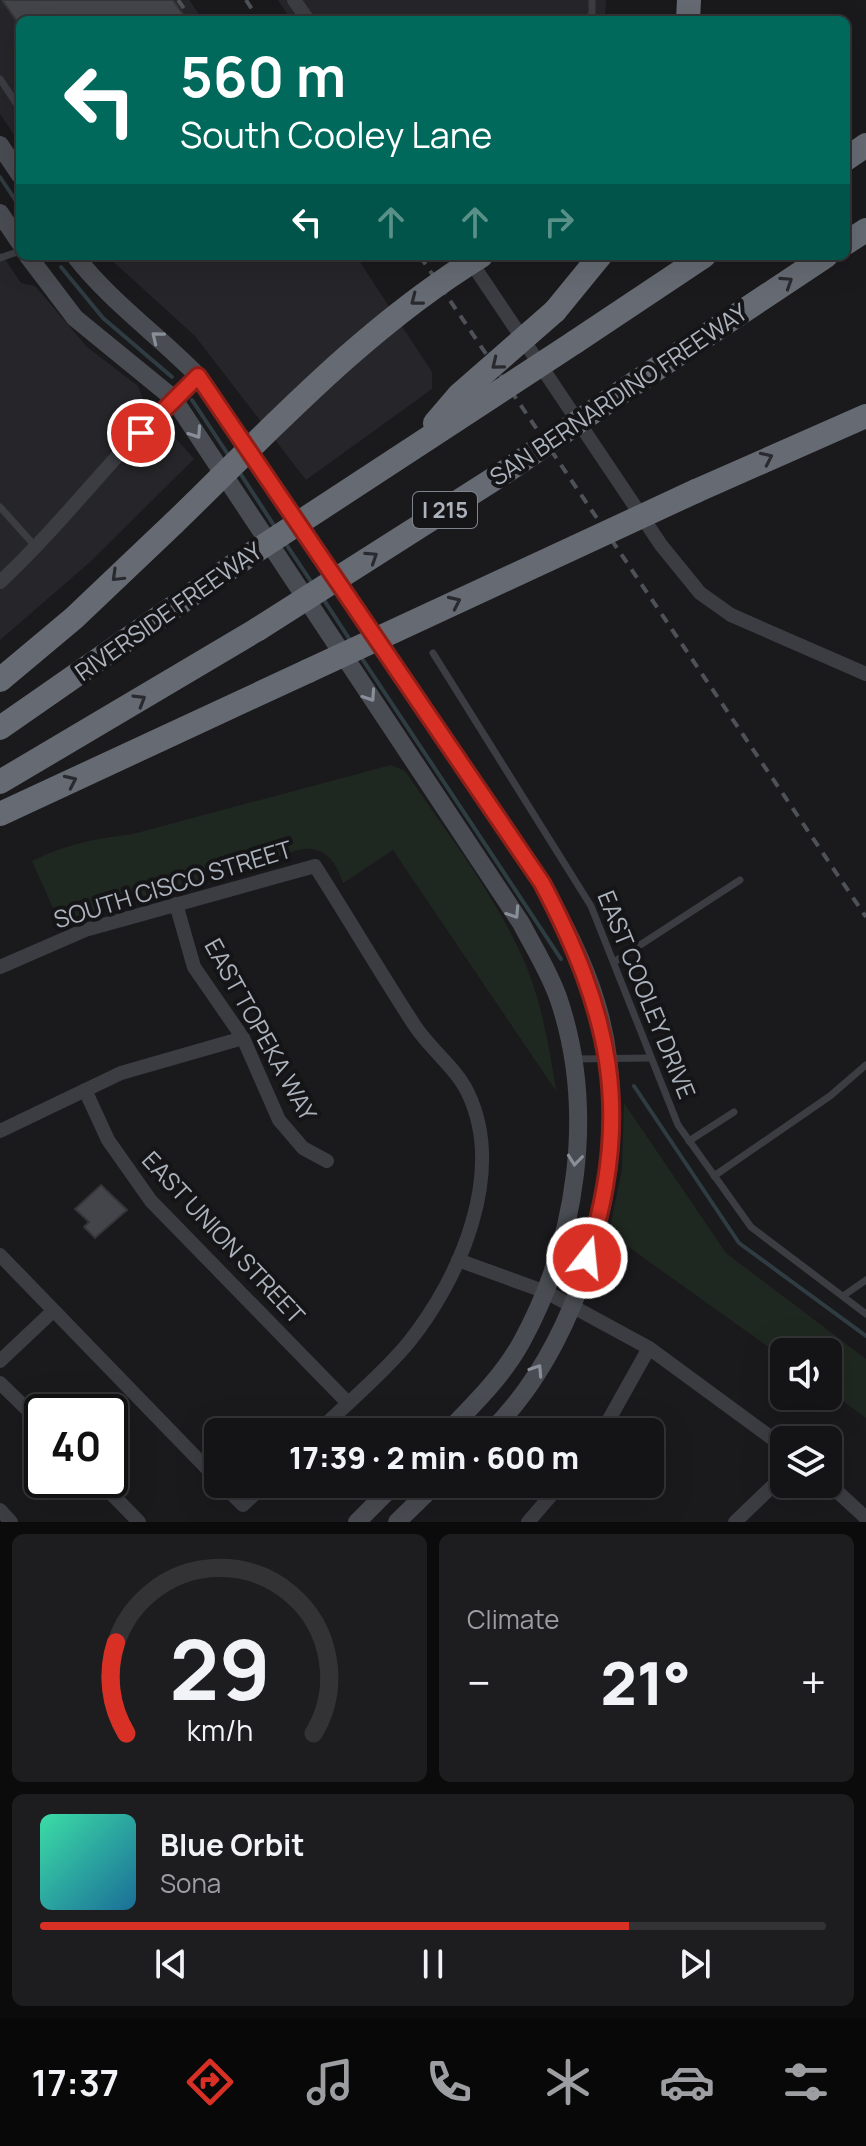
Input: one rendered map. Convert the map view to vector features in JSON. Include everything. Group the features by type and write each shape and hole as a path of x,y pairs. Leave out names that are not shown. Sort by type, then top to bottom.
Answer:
{"highway":[{"path":"0,680 74,618 378,329 441,280 474,260"},
{"path":"419,443 459,395 555,311 597,260"},
{"path":"419,443 698,260"},
{"name":"SAN BERNARDINO FREEWAY","path":"0,782 258,629 505,472 820,260"},
{"path":"0,814 696,491 866,416"},
{"name":"RIVERSIDE FREEWAY","path":"0,728 233,566 419,443"}],"street":[{"path":"0,145 16,169"},
{"path":"0,213 16,237"},
{"path":"31,260 75,318 173,398 521,923 558,997 573,1059 578,1109 576,1160 565,1230 546,1292 520,1345 492,1385 460,1418"},
{"path":"78,260 102,290 198,376 542,883 580,957 597,1006 608,1059 612,1090 609,1168 595,1234 571,1306 541,1366 501,1418"},
{"path":"470,260 661,545 700,593 731,615 866,674"},
{"path":"0,582 37,548 173,398 198,376"},
{"name":"SOUTH CISCO STREET","path":"0,967 85,930 315,866 416,1028 467,1091 475,1112 482,1169 471,1222 458,1260"},
{"name":"EAST TOPEKA WAY","path":"176,904 194,967 243,1038 279,1120 303,1148 327,1161"},
{"path":"0,1131 121,1073 243,1038"},
{"name":"EAST UNION STREET","path":"85,1090 108,1140 151,1201 348,1403"},
{"path":"0,1255 204,1466"},
{"path":"332,1418 407,1344 430,1314 458,1260 546,1292 649,1348 770,1437"},
{"path":"0,1361 53,1311"},
{"path":"610,1418 649,1348"},
{"path":"0,1383 24,1406"},
{"path":"735,1522 770,1488"},
{"path":"842,1496 866,1518"},
{"path":"116,1498 139,1522"},
{"path":"236,1498 243,1505 250,1498"},
{"path":"357,1522 381,1498"},
{"path":"397,1522 422,1498"},
{"path":"528,1522 549,1498"},
{"path":"0,1510 11,1522"}],"lane":[{"path":"0,79 16,103"},
{"path":"0,507 37,548"},
{"name":"EAST COOLEY DRIVE","path":"433,653 591,906 678,1125 751,1227 866,1314"},
{"path":"614,962 740,880"},
{"path":"573,1059 649,1058"},
{"path":"714,1176 830,1096 866,1065"},
{"path":"689,1141 734,1112"},
{"path":"843,1296 866,1280"}],"shaded area":[{"path":"0,0 189,0 200,16 16,16 16,137 0,114"},
{"path":"278,0 606,0 605,16 288,16"},
{"path":"0,252 21,283 35,286 87,347 138,386 144,402 194,459 90,562 0,640"},
{"path":"111,260 359,260 432,372 432,389 306,480 195,336"},
{"path":"391,765 405,771 467,860 509,930 528,970 539,1004 556,1091 393,850 343,883 338,870 325,854 316,850 297,850 275,861 59,921 32,861 81,843 133,834"},
{"path":"624,1103 726,1253 838,1338 770,1338 770,1348 609,1233 622,1169"},
{"path":"842,1341 866,1359 866,1418 842,1400"}],"building":[{"path":"2,0 173,0 184,16 16,16 16,20"},
{"path":"101,1185 127,1210 95,1238 84,1227 89,1222 75,1209"}],"waterway":[{"path":"0,177 16,201"},
{"path":"61,267 103,318 172,377"},
{"path":"192,400 229,456"},
{"path":"238,470 275,527"},
{"path":"284,541 312,583"},
{"path":"322,597 352,643"},
{"path":"361,657 561,959"},
{"path":"634,1086 739,1243 866,1336"}],"railway":[{"path":"178,0 189,16"},
{"path":"246,0 256,16"},
{"path":"423,260 866,917"}],"route":[{"path":"141,433 198,376 542,883 575,945 597,1006 612,1090 609,1168 587,1258"}]}
